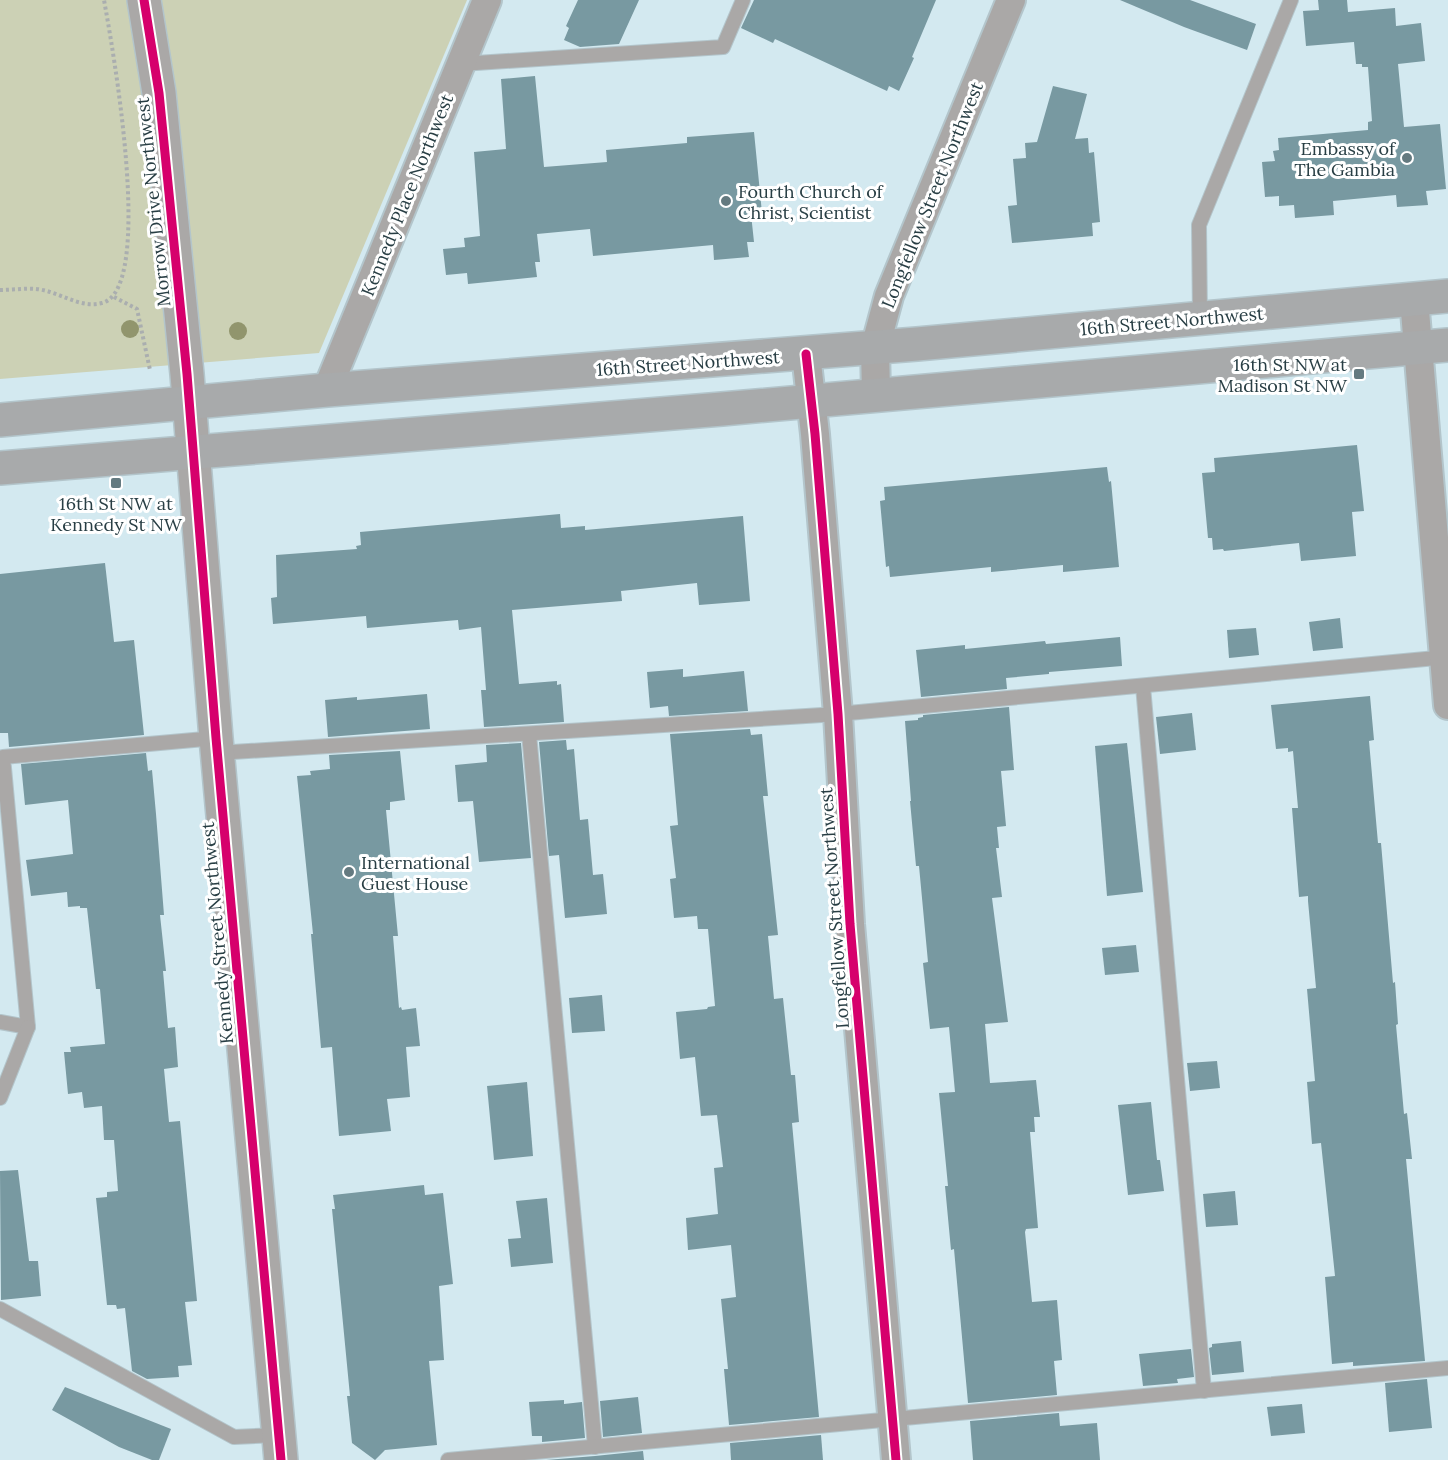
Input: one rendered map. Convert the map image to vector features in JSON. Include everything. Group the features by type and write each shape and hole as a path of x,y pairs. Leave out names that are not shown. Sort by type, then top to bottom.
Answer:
{"main road":[{"name":"16th Street Northwest","path":"0,420 327,390 806,354 1448,296"},
{"path":"0,468 1433,347"}],"street":[{"name":"Morrow Drive Northwest","path":"144,0 159,93 189,403"},
{"name":"Kennedy Place Northwest","path":"327,390 487,0"},
{"name":"Longfellow Street Northwest","path":"876,394 875,348 889,296 1011,0"},
{"path":"1414,299 1433,347 1448,705"},
{"name":"Longfellow Street Northwest","path":"806,354 838,714 850,924 896,1460"},
{"name":"Kennedy Street Northwest","path":"189,403 216,745 280,1448"}],"lane":[{"path":"461,64 723,47 743,0"},
{"path":"1200,319 1199,225 1291,0"},
{"path":"0,1098 28,1027 3,757 216,745 528,734 838,714 1446,657"},
{"path":"1143,686 1204,1391"},
{"path":"528,734 595,1447"},
{"path":"0,1022 28,1027"},
{"path":"0,1310 234,1437 280,1448"},
{"path":"448,1460 1448,1368"}],"path":[{"path":"0,290 38,289 78,303 103,303 114,297 124,270 128,240 127,176 119,83 104,0"},
{"path":"114,297 137,309 151,377"}],"green space":[{"path":"0,0 467,0 319,353 0,379"}],"building":[{"path":"578,0 639,0 619,44 580,47 564,40 569,28 566,26"},
{"path":"754,0 936,0 899,91 889,86 887,91 775,39 773,43 741,28"},
{"path":"1120,0 1190,0 1256,24 1247,50"},
{"path":"1318,0 1347,0 1348,12 1395,8 1396,26 1421,23 1425,61 1398,64 1404,127 1440,124 1446,189 1426,191 1428,205 1397,207 1396,195 1333,201 1334,215 1295,218 1294,205 1279,206 1279,196 1265,197 1262,162 1275,161 1273,151 1279,150 1278,138 1368,130 1368,122 1372,121 1368,67 1356,64 1354,42 1306,46 1303,11 1319,10"},
{"path":"535,76 544,167 607,162 606,150 687,143 687,137 754,132 762,213 751,214 754,242 747,242 749,257 714,260 713,245 593,256 590,229 537,234 540,262 535,262 537,277 468,284 467,273 446,275 443,249 465,247 464,238 480,236 474,152 506,149 501,79"},
{"path":"1053,86 1087,94 1075,139 1088,138 1089,153 1094,152 1100,222 1092,223 1093,236 1012,243 1008,206 1017,205 1013,159 1026,158 1025,143 1037,142"},
{"path":"1357,445 1364,511 1352,512 1356,556 1301,561 1299,543 1224,551 1223,549 1213,550 1212,538 1208,538 1202,473 1215,472 1214,458"},
{"path":"1107,467 1109,482 1111,481 1119,567 1063,572 1063,565 991,572 991,567 890,577 889,566 886,567 880,501 885,500 884,487"},
{"path":"560,514 561,528 585,526 585,530 743,516 750,601 699,605 697,583 621,591 622,601 512,610 519,684 557,681 557,685 561,684 564,722 484,727 481,690 486,690 481,627 459,630 458,620 367,628 366,616 273,624 271,598 277,597 276,555 357,549 356,546 361,545 360,532"},
{"path":"105,563 114,642 134,640 144,735 9,747 8,733 0,733 0,574"},
{"path":"1340,618 1343,648 1313,651 1309,622"},
{"path":"1256,628 1259,655 1229,658 1227,630"},
{"path":"1120,637 1122,666 1006,678 1007,689 921,697 916,650 965,645 965,649 1045,641 1046,644"},
{"path":"683,669 683,677 744,671 748,711 669,716 668,706 650,708 647,672"},
{"path":"427,694 430,729 328,737 325,700 357,697 357,700"},
{"path":"1370,696 1374,740 1369,741 1378,843 1381,843 1393,983 1395,982 1398,1024 1396,1025 1404,1114 1407,1113 1412,1159 1406,1159 1425,1361 1353,1366 1353,1362 1332,1364 1325,1277 1335,1276 1321,1143 1312,1144 1307,1082 1315,1081 1307,989 1316,988 1308,896 1299,897 1292,808 1298,808 1293,751 1288,752 1288,748 1276,749 1271,705"},
{"path":"1009,707 1014,770 1001,771 1006,826 997,827 999,848 996,848 1002,897 992,898 1008,1022 985,1024 990,1083 1036,1080 1040,1117 1034,1117 1035,1132 1030,1132 1038,1228 1026,1229 1025,1232 1032,1302 1057,1300 1062,1360 1054,1361 1057,1395 968,1403 954,1249 951,1250 945,1186 948,1186 939,1093 955,1092 949,1027 930,1029 923,963 928,962 919,866 916,866 905,721 918,720 923,715"},
{"path":"1192,713 1196,750 1160,754 1156,717"},
{"path":"750,729 751,735 762,734 768,796 763,796 778,935 768,936 774,999 783,998 791,1075 795,1075 799,1122 792,1123 819,1417 729,1425 724,1369 728,1369 721,1299 736,1297 731,1245 688,1250 686,1218 718,1214 714,1168 723,1167 717,1115 701,1116 695,1057 680,1059 676,1012 715,1006 708,929 698,929 697,916 674,918 670,879 676,878 670,826 678,825 670,734"},
{"path":"566,740 567,750 574,749 580,820 588,819 593,875 603,874 607,914 565,918 559,855 549,856 539,742"},
{"path":"521,743 531,858 479,862 473,801 458,802 455,765 487,762 486,745"},
{"path":"1127,743 1143,892 1107,896 1095,746"},
{"path":"400,751 405,800 390,802 390,810 386,810 398,936 393,936 399,1008 401,1007 402,1010 416,1008 420,1046 406,1047 410,1097 387,1099 391,1131 339,1136 332,1047 321,1048 311,934 313,934 297,776 311,775 310,771 330,769 329,755"},
{"path":"146,753 148,771 152,770 156,814 164,915 160,915 166,971 163,971 168,1028 175,1027 178,1067 164,1069 169,1122 180,1121 197,1301 185,1302 192,1365 178,1366 179,1377 147,1379 132,1371 125,1308 117,1309 116,1305 107,1305 96,1198 107,1197 107,1192 118,1191 114,1140 104,1140 102,1106 84,1108 82,1092 68,1094 64,1052 71,1052 70,1047 105,1044 100,989 96,989 87,908 68,907 67,892 31,896 26,860 73,854 68,800 25,805 21,764"},
{"path":"1136,945 1139,972 1105,975 1102,948"},
{"path":"602,995 605,1031 572,1033 569,998"},
{"path":"1217,1061 1220,1088 1190,1091 1187,1063"},
{"path":"527,1082 533,1156 494,1160 487,1086"},
{"path":"1151,1102 1157,1160 1160,1160 1164,1191 1128,1195 1118,1105"},
{"path":"18,1170 29,1261 38,1261 41,1296 1,1300 0,1171"},
{"path":"424,1185 425,1195 443,1193 453,1284 439,1286 444,1360 429,1361 437,1445 385,1450 375,1460 352,1443 347,1396 350,1396 332,1209 335,1209 333,1195"},
{"path":"1235,1191 1238,1225 1206,1227 1203,1194"},
{"path":"547,1198 553,1263 511,1267 508,1239 521,1238 516,1201"},
{"path":"1241,1341 1244,1372 1212,1375 1209,1348 1212,1344"},
{"path":"1191,1349 1194,1377 1177,1379 1178,1383 1143,1386 1139,1354"},
{"path":"1427,1379 1432,1428 1389,1432 1385,1383"},
{"path":"65,1387 171,1429 159,1460 152,1460 119,1447 52,1410"},
{"path":"638,1397 642,1433 603,1437 600,1401"},
{"path":"564,1400 564,1404 582,1402 585,1438 542,1442 542,1436 532,1436 529,1402"},
{"path":"1302,1404 1305,1433 1271,1436 1267,1407"},
{"path":"1059,1413 1060,1426 1097,1423 1100,1460 973,1460 970,1421"},
{"path":"821,1435 823,1460 731,1460 730,1443"},
{"path":"643,1451 644,1460 546,1460 595,1456"}],"cycle path":[{"path":"144,0 159,93 187,374 216,738 281,1460"},
{"path":"806,354 815,434 838,714 850,924 896,1460"}],"place":[{"name":"Embassy of The Gambia","path":"1407,158"},
{"name":"Fourth Church of Christ, Scientist","path":"726,201"},
{"name":"16th St NW at Madison St NW","path":"1359,374"},
{"name":"16th St NW at Kennedy St NW","path":"116,483"},
{"name":"International Guest House","path":"349,872"}]}
